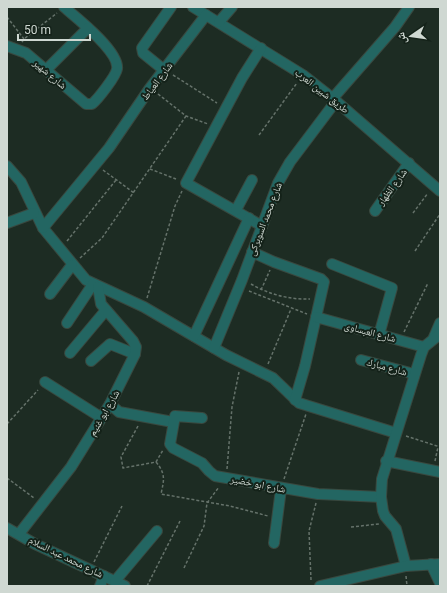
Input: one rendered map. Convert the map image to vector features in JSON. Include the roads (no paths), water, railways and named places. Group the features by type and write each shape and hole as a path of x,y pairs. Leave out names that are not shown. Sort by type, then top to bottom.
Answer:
{"street":[{"path":"164,70 143,53 142,48 172,7"},
{"name":"طريق شبين العرب","path":"193,7 303,75 335,100 437,188"},
{"path":"219,22 232,7"},
{"name":"شارع محمد السوبركى","path":"214,348 239,287 273,195 286,167 335,100 394,28 409,7"},
{"path":"46,70 88,28 61,9"},
{"name":"شارع العياط","path":"43,228 96,165 150,88 206,15"},
{"name":"شارع شهير","path":"7,46 18,49 46,70 86,104 91,105 118,68 110,50 88,28"},
{"path":"261,48 226,108 186,183 262,226"},
{"name":"شارع الظهار","path":"375,211 409,163"},
{"path":"7,166 21,182 34,213 43,228 83,278 144,307 214,348 264,373 279,382 294,400 309,407 396,433"},
{"path":"236,210 252,180"},
{"path":"7,223 34,213"},
{"path":"194,336 249,218"},
{"path":"252,252 324,281 321,298 294,400"},
{"path":"332,264 392,287 393,290 379,335"},
{"path":"50,294 72,265"},
{"path":"91,361 110,344 135,354 136,347 133,341 101,304 95,285"},
{"path":"67,323 95,285"},
{"path":"70,353 106,310"},
{"name":"شارع العبساوى","path":"316,317 424,347"},
{"path":"406,566 400,540 392,523 384,514 381,497 382,479 386,461 424,347 437,336 440,323"},
{"name":"شارع ابو غنيم","path":"19,534 62,480 102,418 135,354"},
{"name":"شارع مبارك","path":"361,360 414,374"},
{"path":"45,382 102,418"},
{"path":"110,404 119,412 143,417 174,419 202,418"},
{"name":"شارع ابو خضير","path":"174,419 170,440 172,447 202,463 212,474 281,489 318,494 381,497"},
{"path":"386,461 436,471"},
{"path":"274,543 281,489"},
{"name":"شارع محمد عبد السلام","path":"7,528 35,544 125,586"},
{"path":"115,581 156,532"},
{"path":"320,586 406,566 436,564 440,583"},
{"path":"100,586 104,576"}]}
